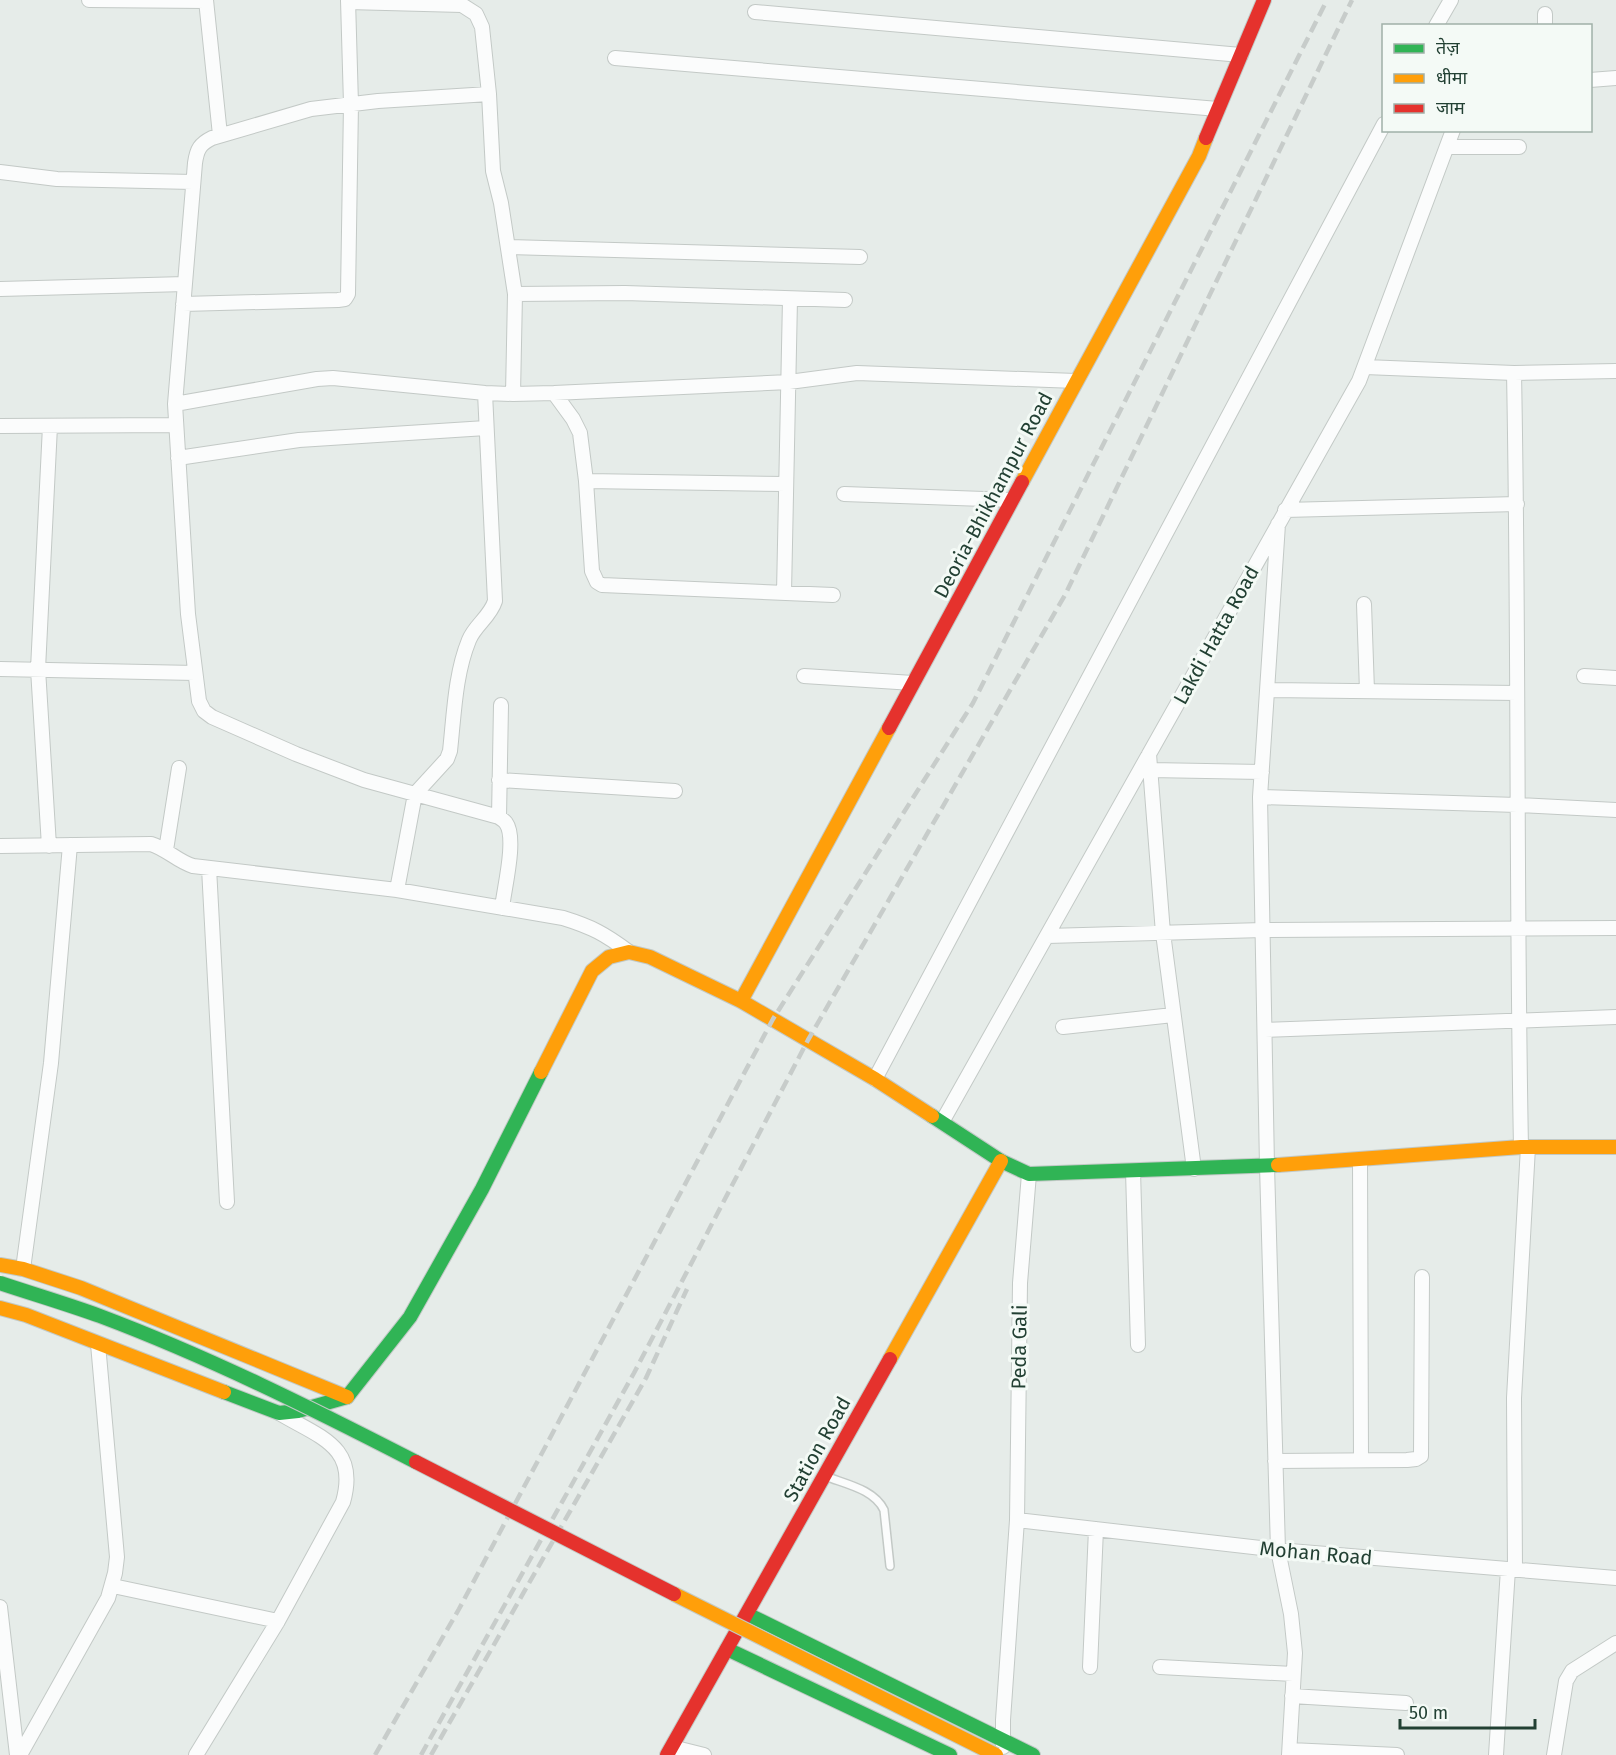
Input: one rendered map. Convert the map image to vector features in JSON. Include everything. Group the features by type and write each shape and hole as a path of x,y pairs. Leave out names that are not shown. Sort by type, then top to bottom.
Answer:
{"main road":[{"name":"Deoria-Bhikhampur Road","path":"741,1001 1198,156 1264,0"},
{"path":"0,1308 26,1315 279,1413 298,1411 347,1397 410,1317 482,1189 592,971 609,957 628,952 650,957 741,1001 875,1079 1001,1161 1029,1174 1267,1166 1525,1147 1616,1147"},
{"name":"Station Road","path":"670,1751 1001,1161"},
{"path":"0,1265 23,1269 114,1301 347,1397"},
{"path":"0,1283 100,1316 238,1374 333,1419 996,1755"},
{"path":"747,1614 1033,1755"},
{"path":"727,1649 950,1755"}],"street":[{"path":"89,0 206,0 220,135"},
{"path":"1437,24 1450,0"},
{"path":"183,304 345,299 348,294 351,104 348,1 462,5 476,14 482,27 489,94 493,171 509,247 515,294 513,393"},
{"path":"755,12 1241,55"},
{"path":"615,57 1218,109"},
{"path":"1592,80 1616,78"},
{"path":"489,94 311,109 220,135 201,144 196,152 175,404 188,614 199,701 204,711 212,717 296,754 364,780 499,817 506,823 510,832 502,908"},
{"path":"875,1079 1382,126"},
{"name":"Lakdi Hatta Road","path":"942,1122 1359,381 1452,132"},
{"path":"1447,147 1519,147"},
{"path":"0,172 57,179 193,182"},
{"path":"509,247 860,257"},
{"path":"0,289 185,284"},
{"path":"515,294 625,293 844,300"},
{"path":"784,593 790,299"},
{"path":"1365,366 1514,373 1616,371"},
{"path":"175,404 333,378 485,393 554,393 789,382 857,373 1076,381"},
{"path":"1496,1755 1511,1569 1514,1398 1525,1147 1519,1021 1517,504 1514,373"},
{"path":"397,890 415,794 447,759 450,751 459,676 466,649 470,636 492,611 495,601 485,393"},
{"path":"554,393 580,433 586,481 592,571 597,582 602,585 834,595"},
{"path":"0,426 176,426"},
{"path":"49,846 38,669 50,426"},
{"path":"178,458 298,440 486,428"},
{"path":"586,481 786,484"},
{"path":"844,494 1012,500"},
{"path":"1286,510 1517,504"},
{"path":"1278,524 1260,797 1267,1166 1278,1550 1292,1614 1295,1653 1289,1752 1397,1755"},
{"path":"1364,604 1367,691"},
{"path":"0,669 195,672"},
{"path":"804,676 913,683"},
{"path":"1584,676 1616,678"},
{"path":"1267,690 1517,693"},
{"path":"499,817 501,705"},
{"path":"1149,753 1163,933 1194,1169"},
{"path":"166,850 179,768"},
{"path":"1150,770 1262,772"},
{"path":"500,780 675,791"},
{"path":"1260,797 1616,810"},
{"path":"0,846 151,844 166,850 181,862 208,868 397,890 563,918 587,925 603,933 628,952"},
{"path":"23,1269 51,1063 70,846"},
{"path":"208,868 227,1202"},
{"path":"1047,936 1263,930 1616,928"},
{"path":"1063,1027 1173,1015"},
{"path":"1265,1030 1616,1017"},
{"path":"1360,1159 1361,1460"},
{"path":"1133,1171 1138,1345"},
{"name":"Peda Gali","path":"1003,1755 1017,1520 1020,1283 1029,1174"},
{"path":"1275,1461 1407,1460 1421,1456 1422,1277"},
{"path":"19,1755 113,1586 117,1557 98,1344"},
{"path":"196,1755 278,1621 344,1502 348,1486 348,1472 344,1458 335,1446 279,1413"},
{"name":"Mohan Road","path":"1017,1520 1278,1550 1616,1578"},
{"path":"1090,1668 1096,1529"},
{"path":"113,1586 278,1621"},
{"path":"0,1607 19,1755"},
{"path":"1554,1755 1566,1681 1572,1671 1616,1643"},
{"path":"1160,1666 1293,1674"},
{"path":"1292,1696 1406,1703"},
{"path":"670,1751 704,1755"}],"lane":[{"path":"824,1476 872,1495 880,1502 884,1510 890,1566"}],"railway":[{"path":"375,1755 459,1609 773,1019 973,703 1327,0"},
{"path":"421,1755 634,1373 808,1040 1065,595 1352,0"},
{"path":"431,1755 646,1378 687,1289"}],"traffic: fast":[{"path":"224,1392 279,1413 298,1411 347,1397 410,1317 482,1189 541,1072"},
{"path":"932,1116 1001,1161 1029,1174 1278,1165"},
{"path":"0,1283 100,1316 221,1366 416,1462"},
{"path":"747,1614 1033,1755"},
{"path":"727,1649 950,1755"}],"traffic: slow":[{"path":"1022,482 1199,156 1206,138"},
{"path":"741,1001 889,728"},
{"path":"541,1072 592,971 609,957 629,952 650,957 741,1001 875,1079 932,1116"},
{"path":"1278,1165 1521,1147 1616,1147"},
{"path":"890,1359 1001,1161"},
{"path":"0,1265 23,1269 81,1288 347,1397"},
{"path":"0,1308 26,1315 224,1392"},
{"path":"674,1594 996,1755"}],"traffic: jam":[{"path":"1206,138 1264,0"},
{"path":"889,728 1022,482"},
{"path":"667,1755 890,1359"},
{"path":"416,1462 674,1594"}]}
